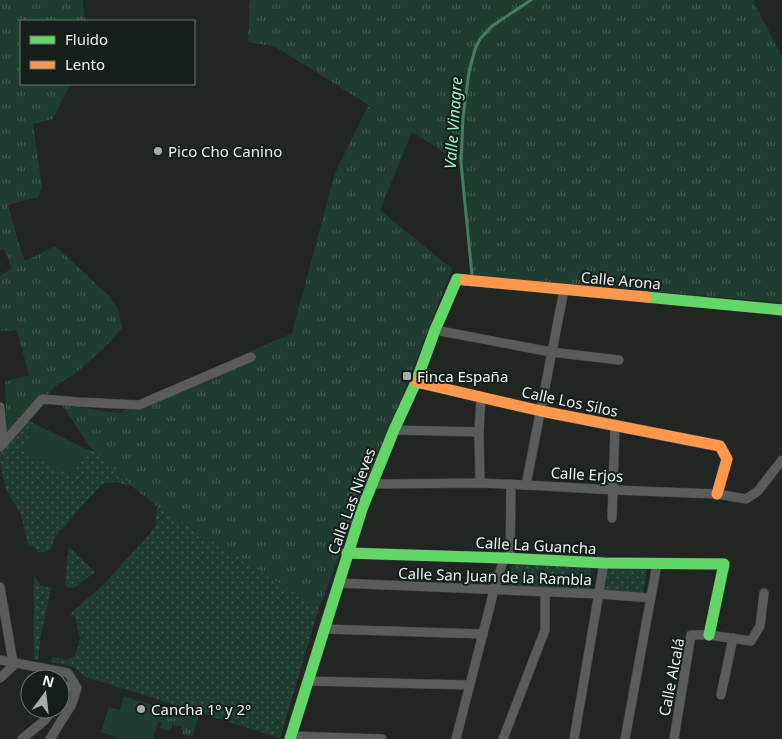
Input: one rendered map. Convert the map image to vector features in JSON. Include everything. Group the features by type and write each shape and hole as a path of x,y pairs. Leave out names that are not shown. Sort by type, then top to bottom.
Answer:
{"street":[{"name":"Calle Arona","path":"457,279 782,310"},
{"name":"Calle Las Nieves","path":"291,738 362,508 416,382 435,330 457,279"},
{"path":"526,485 564,290"},
{"path":"435,330 551,352 619,360"},
{"path":"1,445 42,399 139,405 251,356"},
{"name":"Calle Los Silos","path":"416,382 541,411 720,446 727,459 716,494"},
{"path":"480,484 479,432 481,397"},
{"path":"0,407 1,445"},
{"path":"612,518 615,425"},
{"path":"394,430 479,432"},
{"name":"Calle Erjos","path":"372,484 511,484 716,494 746,500 758,490 782,460"},
{"path":"456,739 494,590 507,558 511,484"},
{"name":"Calle La Guancha","path":"347,553 604,563 724,564"},
{"path":"574,739 604,563"},
{"path":"625,739 657,564"},
{"name":"Calle Alcalá","path":"709,635 724,564"},
{"name":"Calle San Juan de la Rambla","path":"338,583 600,594 651,598"},
{"path":"0,588 13,662 13,666 0,678"},
{"path":"503,739 545,630 545,592"},
{"name":"Calle Alcalá","path":"674,739 691,635 709,635 751,641 760,626 764,593"},
{"path":"324,629 483,634"},
{"path":"721,695 733,638"},
{"path":"0,660 68,673 76,688 72,704 50,739"},
{"path":"70,685 73,681"},
{"path":"308,681 469,685"},
{"path":"22,739 46,719"},
{"path":"291,738 382,739"}],"green space":[{"path":"0,0 83,0 85,20 20,20 20,85 70,85 53,119 33,124 42,187 38,197 8,205 25,261 55,246 107,294 118,309 122,328 110,342 77,372 58,384 7,434 5,382 29,375 17,330 0,331 0,276 12,268 4,249 0,251"},
{"path":"250,0 754,0 782,56 782,303 472,275 461,163 412,132 380,210 452,269 319,608 158,507 133,487 89,446 62,405 119,413 158,393 292,333 335,173 368,106 380,112 274,46 248,42"},
{"path":"28,420 35,424 22,450 73,476 86,449 96,452 131,486 112,482 101,485 56,535 52,549 39,553 34,546 29,547 20,512 6,490 0,462 1,451"},
{"path":"35,424 86,449 73,476 21,450"},
{"path":"158,507 319,608 280,738 83,676 73,667 51,662 52,657 66,660 75,656 80,640 75,616 69,615 104,584 148,536 156,525 156,511"},
{"path":"69,547 95,572 75,587 70,588 65,583"},
{"path":"513,563 591,565 591,590 508,586 508,574"},
{"path":"647,568 643,593 604,590 609,569"},
{"path":"34,575 41,586 51,588 38,660 34,659"},
{"path":"124,696 162,708 153,739 122,739 101,732 109,707 120,710"},
{"name":"Cancha 1º y 2º","path":"167,706 199,715 192,737 183,735 181,726 172,725 170,731 160,728 162,723 157,722 162,708 166,709"}],"waterway":[{"name":"Valle Vinagre","path":"472,275 461,163 463,117 469,72 475,49 480,39 492,26 531,0"}],"traffic: fast":[{"path":"290,739 362,509 457,279 465,280"},
{"path":"646,297 782,310"},
{"path":"347,553 604,563 724,564 709,635"}],"traffic: slow":[{"path":"465,280 646,297"},
{"path":"416,382 541,411 720,446 727,459 717,494"}],"place":[{"name":"Pico Cho Canino","path":"158,151"},
{"name":"Finca España","path":"407,376"},
{"name":"Cancha 1º y 2º","path":"141,709"}]}
